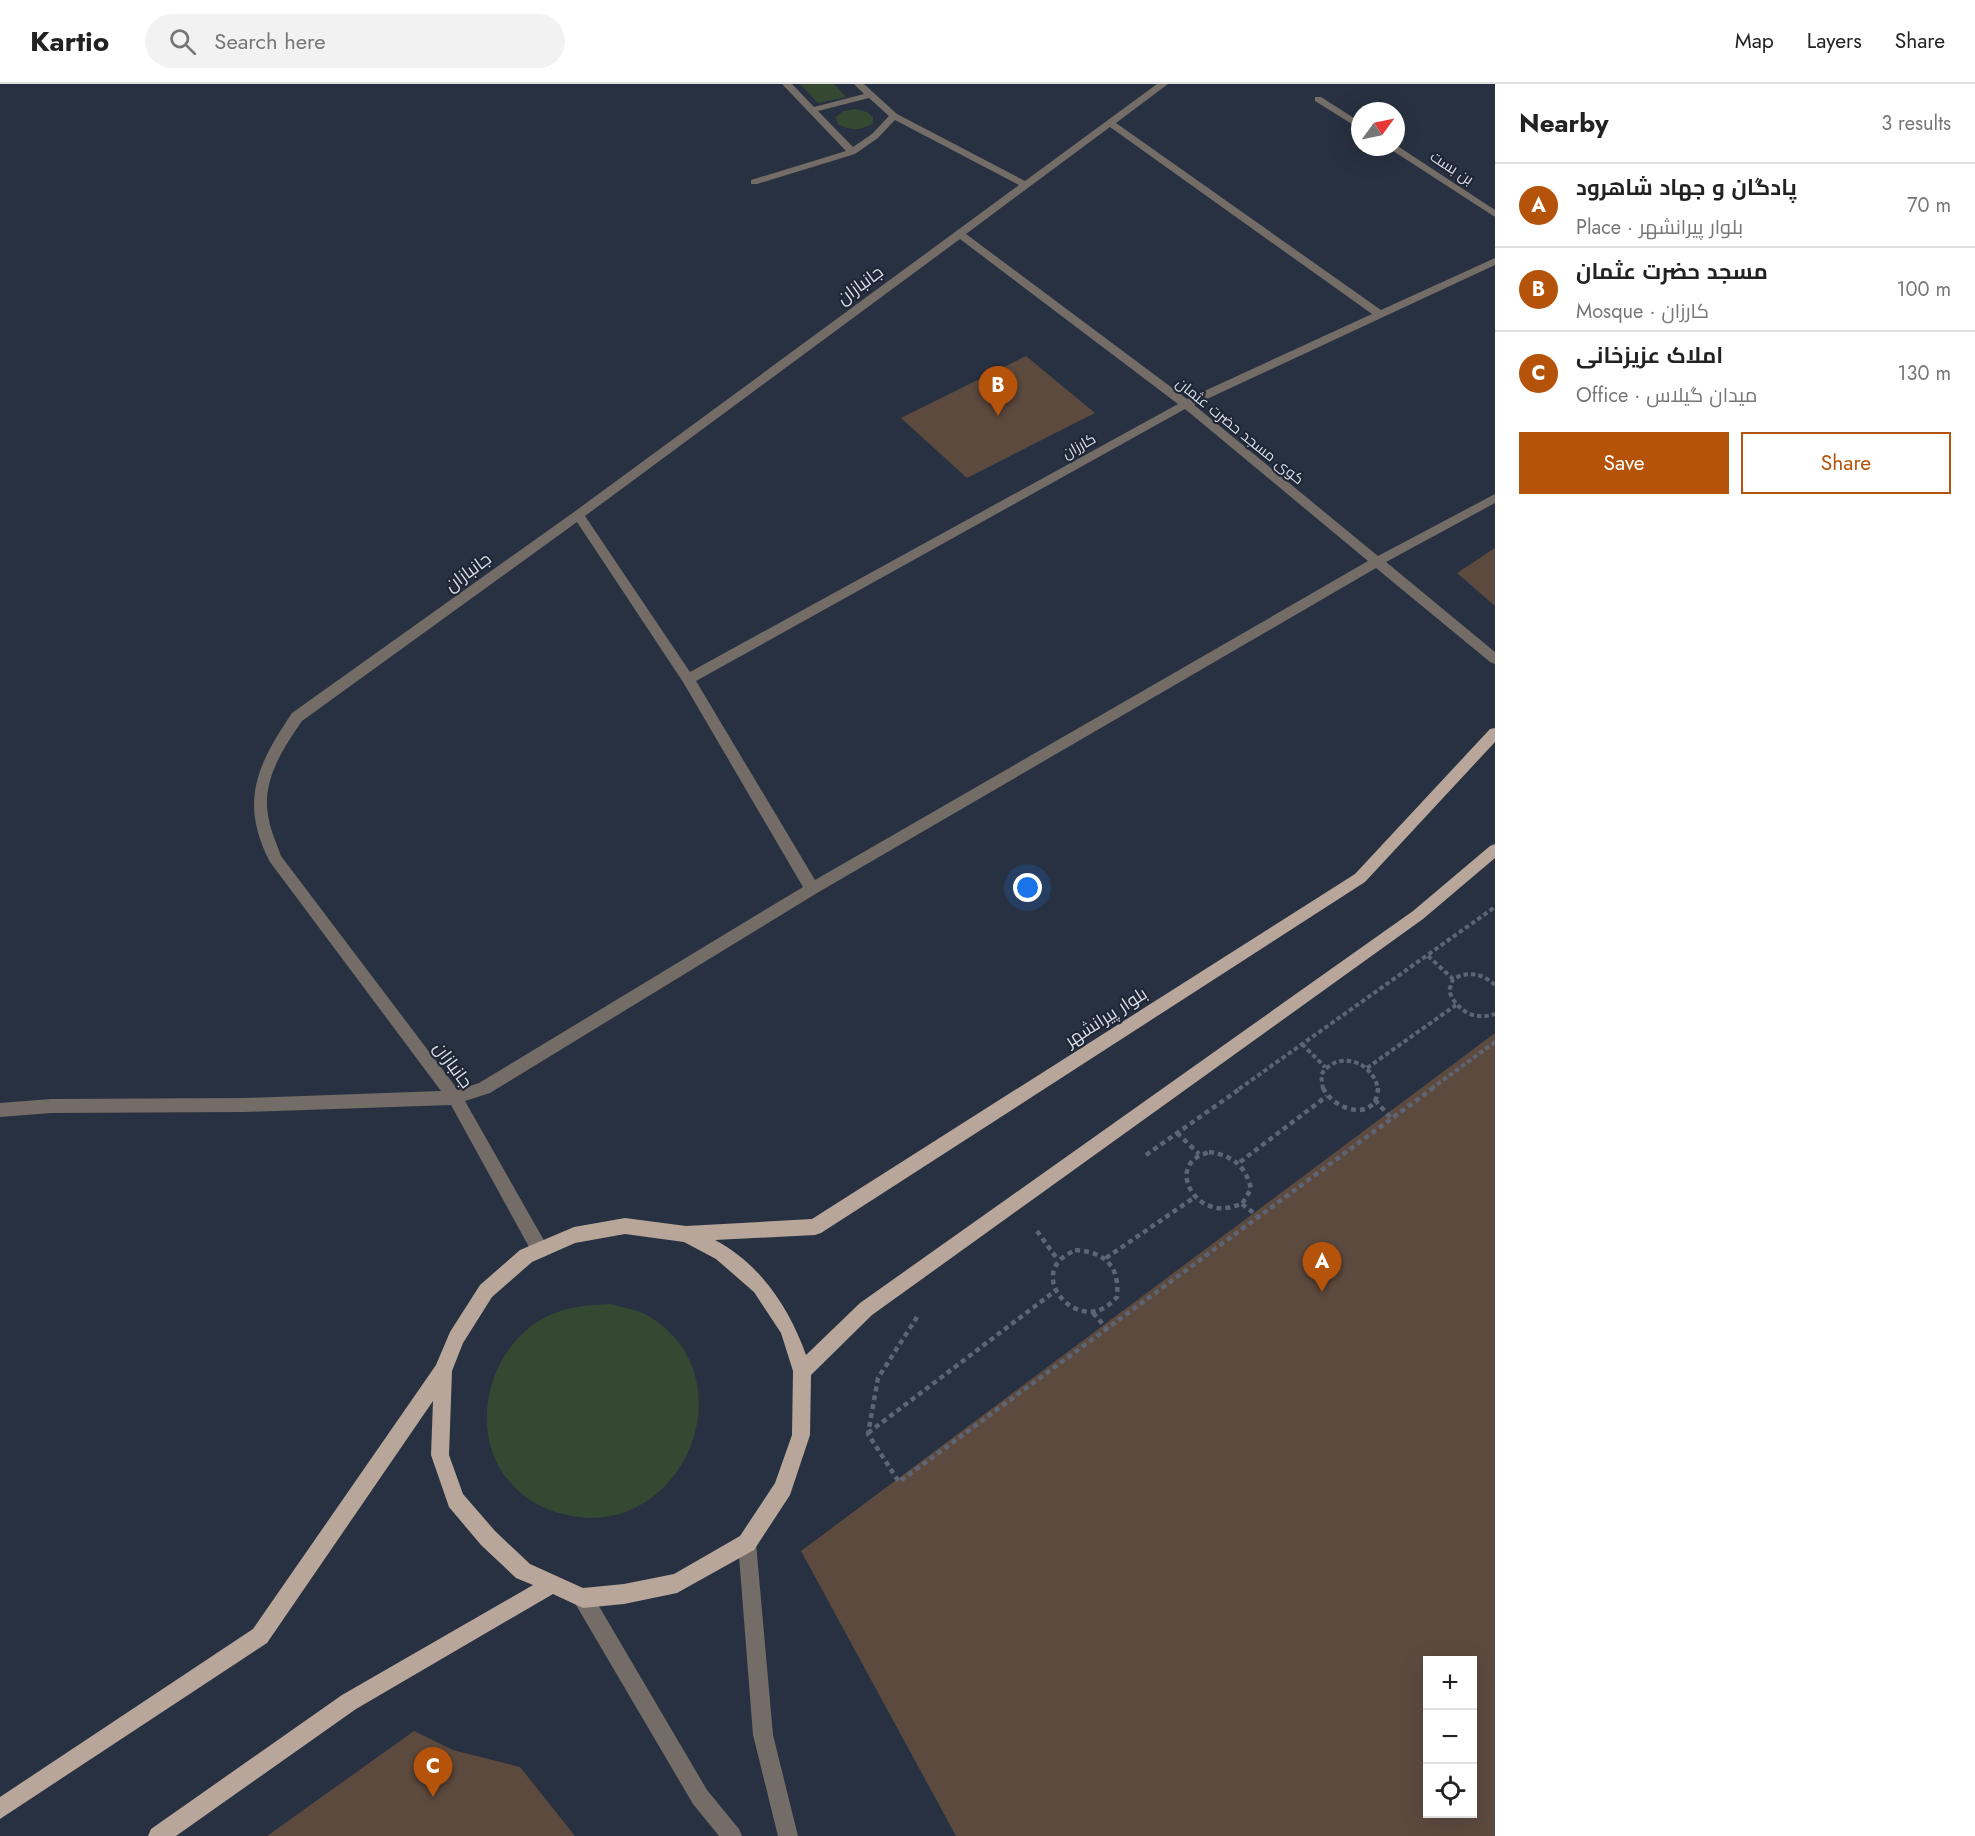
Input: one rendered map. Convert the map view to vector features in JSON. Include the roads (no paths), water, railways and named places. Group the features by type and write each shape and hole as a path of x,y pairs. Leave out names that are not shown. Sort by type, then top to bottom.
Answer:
{"main road":[{"name":"بلوار پیرانشهر","path":"686,1234 815,1227 1360,878 1495,733"},
{"path":"802,1371 866,1309 1418,915 1495,850"},
{"path":"0,1809 260,1636 443,1371 456,1338 486,1292 526,1256 574,1235 625,1226 686,1234 722,1254 760,1286 788,1329 802,1371 801,1435 783,1488 747,1543 677,1583 624,1594 583,1598 523,1571 488,1538 456,1500 440,1455 443,1371"},
{"path":"158,1836 349,1702 553,1584"}],"street":[{"path":"787,84 852,152"},
{"path":"859,84 894,116 1026,185"},
{"name":"جانبازان","path":"540,1250 455,1098 275,858 261,816 262,787 271,755 297,717 578,515 1163,84"},
{"path":"812,110 871,95"},
{"path":"1318,99 1351,120"},
{"path":"754,182 852,152 875,136 894,116"},
{"path":"1110,123 1381,315"},
{"name":"بن بست","path":"1405,155 1495,214"},
{"name":"کوی مسجد حضرت عثمان","path":"960,234 1186,404 1495,659"},
{"name":"کارزان","path":"688,679 1186,404 1495,261"},
{"path":"0,1110 455,1098 484,1088 812,889 1376,562 1495,498"},
{"path":"578,515 688,679 812,889"},
{"path":"747,1543 763,1735 788,1836"},
{"path":"583,1598 700,1797 732,1836"}],"place":[{"name":"مسجد حضرت عثمان","path":"998,416"},
{"name":"پادگان و جهاد شاهرود","path":"1322,1292"},
{"name":"املاک عزیزخانی","path":"433,1797"}]}
